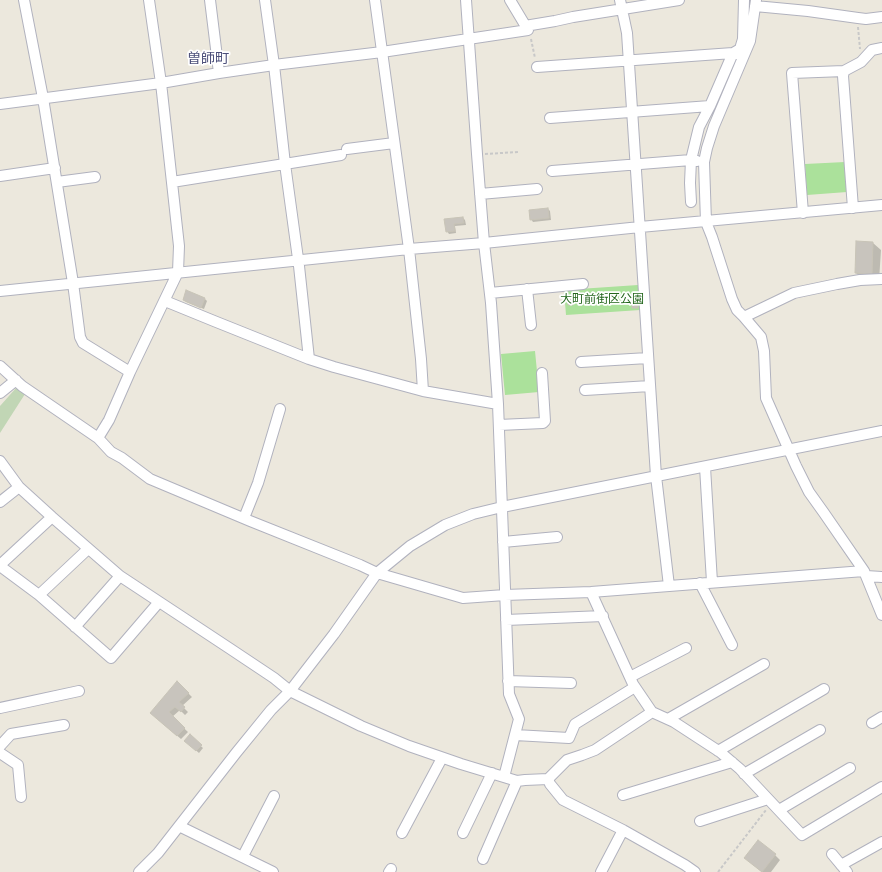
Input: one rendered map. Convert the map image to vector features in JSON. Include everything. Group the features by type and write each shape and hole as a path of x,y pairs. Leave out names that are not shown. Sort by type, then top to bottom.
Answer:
{"street":[{"path":"24,0 44,98 80,337 83,343 130,372"},
{"path":"98,438 109,420 130,372 178,272 179,246 161,83 149,0"},
{"path":"210,0 219,73"},
{"path":"264,0 274,65 309,359"},
{"path":"375,0 409,249 423,391"},
{"path":"466,0 480,194 490,292 498,404 508,694 519,719 504,777"},
{"path":"510,0 527,28"},
{"path":"0,104 161,83 274,65 382,52 527,28 621,5 679,0"},
{"path":"691,202 691,160 699,127 710,106 733,53 740,50 744,0"},
{"path":"882,18 866,19 756,3 750,40 714,126 706,148 704,162 706,222 712,236 732,299 738,310 761,338 764,351 766,398 809,492 865,573 882,615"},
{"path":"621,5 626,33 632,111 656,476 669,586"},
{"path":"803,213 792,73 844,71 861,62 872,50 882,48"},
{"path":"537,67 733,53 744,55"},
{"path":"844,71 843,76 853,208"},
{"path":"550,118 710,106"},
{"path":"172,182 285,164 394,143"},
{"path":"552,171 691,160 704,162"},
{"path":"0,176 55,168"},
{"path":"57,182 95,177"},
{"path":"480,194 537,189"},
{"path":"0,291 409,249 882,205"},
{"path":"744,316 794,293 860,280 882,279"},
{"path":"490,292 583,284"},
{"path":"527,289 531,325"},
{"path":"165,301 309,359 334,367 423,391 498,404"},
{"path":"581,362 648,358"},
{"path":"0,366 22,386 98,438 111,452 122,458 150,479 360,564 377,573 463,598 592,592 712,582 865,573 882,577"},
{"path":"499,425 543,423 545,421 542,373"},
{"path":"0,393 16,380"},
{"path":"585,390 650,386"},
{"path":"244,518 258,483 280,409"},
{"path":"140,872 158,853 271,710 290,690 334,634 377,573 410,546 445,525 473,514 502,507 882,431"},
{"path":"0,461 19,487 120,576 290,690 361,726 408,746 517,781 548,780 567,760 595,750 652,712"},
{"path":"705,467 712,582"},
{"path":"0,502 19,487"},
{"path":"52,517 0,565 39,596 111,658 159,602"},
{"path":"503,542 557,537"},
{"path":"39,596 88,549"},
{"path":"75,627 120,576"},
{"path":"700,583 732,645"},
{"path":"592,592 630,677 652,712 668,719 718,751 732,762 802,835 882,787"},
{"path":"506,620 602,616"},
{"path":"630,677 686,648"},
{"path":"668,719 764,664"},
{"path":"508,681 571,683"},
{"path":"515,735 569,738 574,724 635,687"},
{"path":"718,751 824,689"},
{"path":"0,708 79,691"},
{"path":"872,723 882,718"},
{"path":"0,746 11,734 64,725"},
{"path":"744,774 820,730"},
{"path":"0,754 18,765 21,797"},
{"path":"402,833 442,758"},
{"path":"623,795 732,762"},
{"path":"779,810 850,768"},
{"path":"463,833 492,773"},
{"path":"548,780 563,800 623,830 684,869 695,872"},
{"path":"483,859 517,781"},
{"path":"243,856 274,796"},
{"path":"700,821 770,801"},
{"path":"179,826 273,872"},
{"path":"602,872 623,830"},
{"path":"832,854 844,869 882,842"}],"path":[{"path":"858,18 861,62"},
{"path":"527,28 537,67"},
{"path":"477,154 518,152"},
{"path":"718,872 770,801"}],"green space":[{"path":"845,162 847,192 807,195 805,164"},
{"name":"大町前街区公園","path":"638,285 640,310 566,315 564,290"},
{"path":"535,351 539,392 505,395 501,354"},
{"path":"17,387 25,394 0,433 0,406"}],"building":[{"path":"548,208 549,218 530,220 529,210"},
{"path":"463,217 464,223 454,224 455,231 446,232 444,219"},
{"path":"856,241 873,242 872,274 855,273"},
{"path":"186,290 205,298 201,308 183,300"},
{"path":"567,296 572,296 573,305 568,305"},
{"path":"637,302 638,308 632,308 632,303"},
{"path":"177,681 189,693 179,702 185,707 181,712 175,707 169,712 185,728 177,736 150,713"},
{"path":"190,734 202,745 196,751 184,741"},
{"path":"758,840 776,854 762,872 744,858"}],"district":[{"name":"曽師町","path":"208,60"}]}
